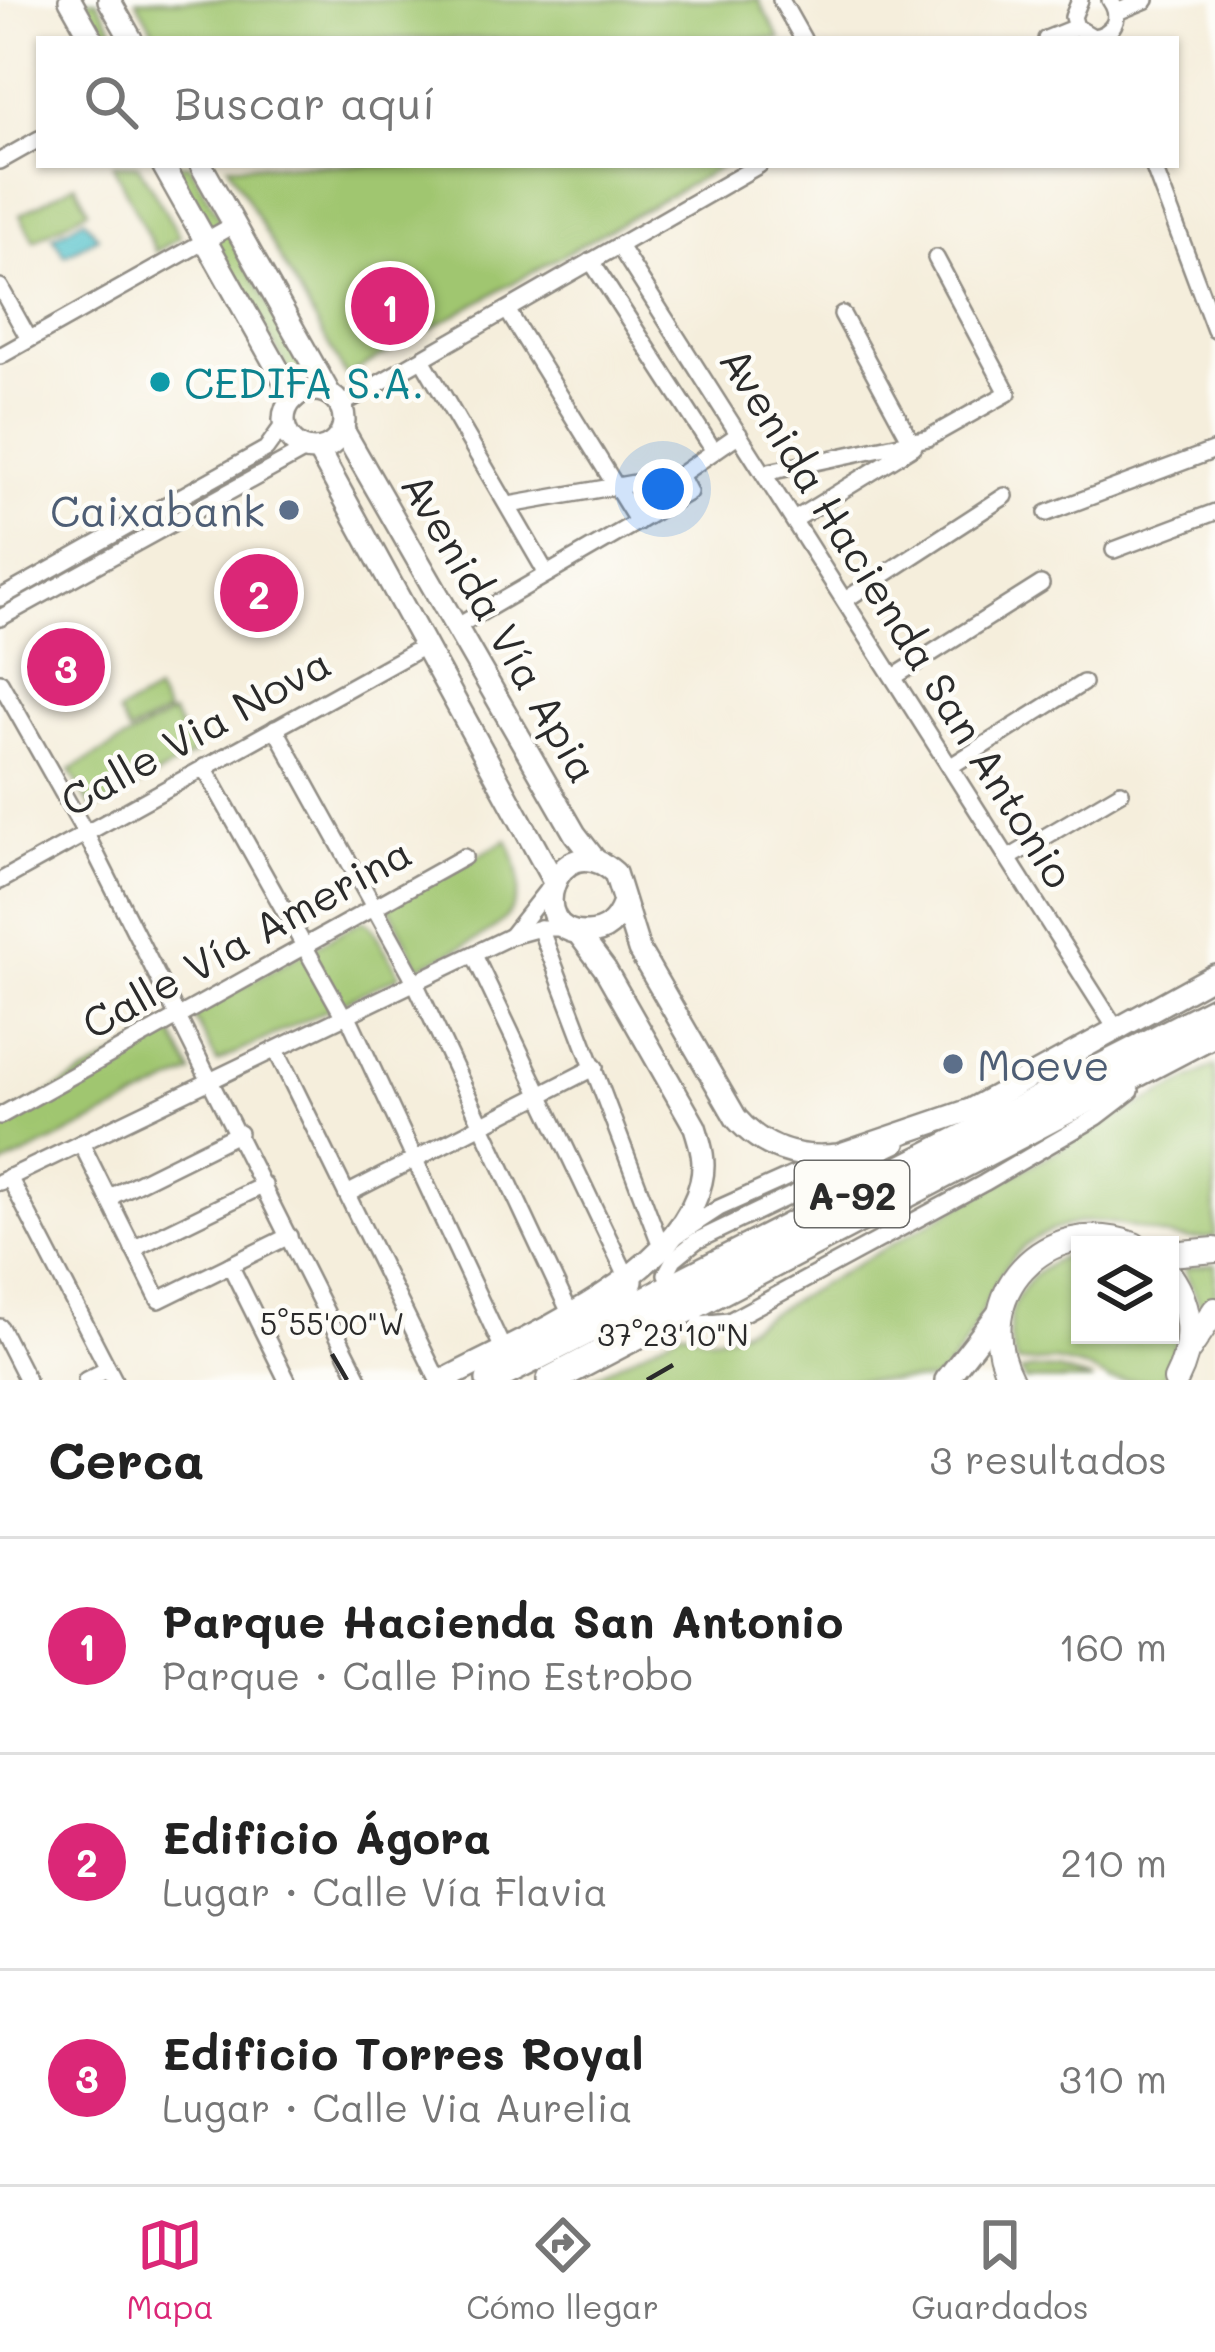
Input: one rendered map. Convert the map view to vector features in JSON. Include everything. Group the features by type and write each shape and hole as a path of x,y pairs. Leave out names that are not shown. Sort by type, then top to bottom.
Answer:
{"highway":[{"name":"A-92","path":"490,1380 568,1327 1215,1010"},
{"name":"A-92","path":"551,1380 1030,1131 1214,1044"},
{"path":"1030,1131 1130,1091 1214,1044"},
{"path":"568,1327 629,1281"}],"main road":[{"path":"1011,1380 998,1341 1005,1295 1024,1266 1052,1246 1071,1241"},
{"path":"1179,1253 1215,1250"},
{"path":"1179,1294 1186,1308 1187,1351"},
{"path":"1177,1379 1187,1351 1215,1310"}],"street":[{"path":"70,0 90,36"},
{"path":"110,0 129,36"},
{"path":"781,0 801,36"},
{"path":"1080,0 1073,17 1076,27 1090,36"},
{"path":"1105,36 1116,22 1114,6 1147,0"},
{"path":"1054,36 1076,27"},
{"path":"0,161 36,142"},
{"path":"165,168 294,398"},
{"path":"0,618 312,449 333,443 343,430 335,399 204,168"},
{"path":"0,598 266,448 284,424 294,398 311,390 335,399 422,359 754,168"},
{"path":"1154,168 1210,303 1215,330"},
{"path":"0,356 235,224"},
{"name":"Avenida Hacienda San Antonio","path":"619,245 1115,1027"},
{"path":"794,520 920,439 1008,393 936,258"},
{"name":"Avenida Hacienda San Antonio","path":"591,261 714,452"},
{"path":"0,287 29,339"},
{"path":"507,310 638,522"},
{"path":"842,314 920,439"},
{"path":"422,359 548,574"},
{"path":"284,424 292,440 312,449"},
{"name":"Avenida Vía Apia","path":"343,430 575,833 596,861"},
{"path":"509,506 680,475 739,434"},
{"path":"764,473 920,439"},
{"name":"Avenida Vía Apia","path":"312,449 426,645 553,883"},
{"path":"1047,513 1215,450"},
{"path":"456,627 689,492 680,475"},
{"path":"845,600 1005,496"},
{"path":"1114,550 1215,512"},
{"path":"894,677 1041,584"},
{"name":"Calle Via Nova","path":"0,881 426,645"},
{"path":"0,682 86,834 360,1380"},
{"path":"951,766 1083,682"},
{"path":"275,728 413,984 568,1327 503,1348 441,1380 276,1049"},
{"path":"204,767 346,1017 503,1348"},
{"path":"1009,857 1121,792"},
{"name":"Calle Vía Amerina","path":"0,1116 464,857"},
{"path":"511,936 565,867 575,862 607,865 621,882 623,904 639,950 736,1118 758,1141 817,1158 838,1155"},
{"path":"474,956 629,1281 695,1202 703,1178 703,1154 695,1127 605,969 552,908 553,883"},
{"path":"86,1380 111,1374 5,1179 511,936 540,928 602,931 623,904"},
{"path":"540,928 662,1246"},
{"path":"666,1274 674,1259 696,1241 1056,1064 1209,976"},
{"path":"347,1194 595,1067"},
{"path":"700,1324 729,1321 984,1183 1096,1118 1130,1091"},
{"path":"662,1246 719,1208 838,1155 938,1124"},
{"path":"108,1198 238,1133"},
{"path":"81,1143 159,1300 289,1236"},
{"path":"133,1249 264,1185"},
{"path":"230,1265 286,1380"},
{"path":"946,1380 1000,1311"},
{"path":"0,1328 27,1380"}],"green space":[{"path":"80,0 97,0 117,36 100,36"},
{"path":"136,0 758,0 778,36 156,36"},
{"path":"114,168 140,168 180,237 156,252"},
{"path":"175,168 192,168 306,372 293,379"},
{"path":"230,168 719,168 346,376"},
{"path":"75,184 88,210 34,241 20,215"},
{"path":"156,692 167,713 129,733 118,713"},
{"path":"172,714 195,754 93,811 70,770"},
{"path":"507,840 517,868 518,890 512,908 483,935 419,967 388,905"},
{"path":"363,920 400,975 217,1062 193,1014"},
{"path":"169,1026 192,1073 0,1167 0,1121"},
{"path":"1215,1066 1215,1237 1180,1238 1095,1222 1045,1233 1005,1267 970,1336 934,1380 588,1380 682,1330 711,1338 734,1334"},
{"path":"1071,1254 1071,1344 1175,1344 1161,1380 1110,1380 1056,1361 1017,1363 1011,1343 1014,1307 1031,1279"},
{"path":"1215,1264 1215,1297 1203,1311 1184,1269"},
{"path":"1032,1369 1093,1380 1025,1380 1021,1372"}],"water":[{"path":"84,219 98,237 65,256 53,237"}],"place":[{"name":"Parque Hacienda San Antonio","path":"390,306"},
{"name":"CEDIFA S.A.","path":"160,382"},
{"name":"Caixabank","path":"289,510"},
{"name":"Edificio Ágora","path":"259,593"},
{"name":"Edificio Torres Royal","path":"66,667"},
{"name":"Moeve","path":"953,1064"}]}
